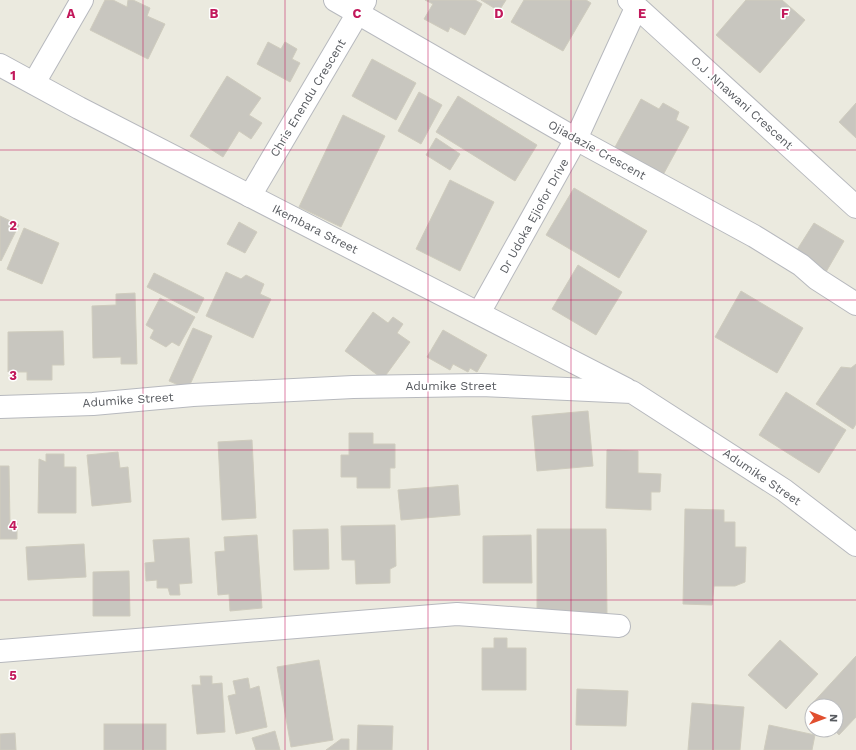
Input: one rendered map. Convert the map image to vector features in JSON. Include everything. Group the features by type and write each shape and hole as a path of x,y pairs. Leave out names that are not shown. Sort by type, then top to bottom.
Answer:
{"street":[{"path":"34,83 82,0"},
{"name":"Ojiadazie Crescent","path":"335,0 361,7 576,139 754,236 801,265 817,279 856,304"},
{"name":"Dr Udoka Ejiofor Drive","path":"479,313 576,139 632,4"},
{"name":"O.J .Nnawani Crescent","path":"632,4 856,206"},
{"name":"Chris Enendu Crescent","path":"250,196 361,7"},
{"name":"Ikembara Street","path":"0,65 79,108 632,392"},
{"name":"Adumike Street","path":"0,407 93,404 193,395 353,387 481,385 632,392 784,490 856,545"},
{"path":"0,651 457,614 619,626"}],"building":[{"path":"105,0 113,0 127,7 128,0 133,0 150,8 147,16 165,24 148,59 90,30"},
{"path":"425,0 475,0 482,4 465,35 450,27 448,32 424,19 433,4"},
{"path":"481,0 506,0 499,11"},
{"path":"524,0 586,0 591,3 563,51 511,22"},
{"path":"746,0 782,0 805,20 760,73 716,35"},
{"path":"268,42 281,49 285,42 297,49 292,59 300,63 290,82 257,64"},
{"path":"372,59 416,83 396,120 352,96"},
{"path":"227,76 261,98 249,115 262,123 251,139 239,131 223,157 190,136"},
{"path":"419,92 442,105 421,144 398,131"},
{"path":"458,96 537,145 515,181 436,132"},
{"path":"641,99 659,109 663,103 679,112 676,120 689,127 663,175 614,149"},
{"path":"856,103 856,138 839,122"},
{"path":"343,115 385,136 341,227 299,207"},
{"path":"436,138 460,154 450,170 426,155"},
{"path":"450,180 494,202 460,271 416,249"},
{"path":"574,188 647,231 619,278 546,235"},
{"path":"0,216 19,225 1,261 0,260"},
{"path":"239,222 257,232 245,253 227,244"},
{"path":"814,223 844,241 826,272 795,253"},
{"path":"24,228 59,243 42,284 7,269"},
{"path":"578,265 622,292 596,335 552,309"},
{"path":"226,272 241,279 246,275 264,284 260,294 271,299 253,338 206,316"},
{"path":"154,273 204,298 197,313 147,287"},
{"path":"741,291 803,328 777,373 715,337"},
{"path":"135,293 137,364 121,364 121,357 93,358 92,306 116,305 116,294"},
{"path":"160,298 195,317 179,346 172,342 166,347 150,338 154,330 146,325"},
{"path":"373,312 388,323 393,317 403,324 397,333 410,342 383,379 345,351"},
{"path":"193,328 212,336 188,389 169,381"},
{"path":"443,330 487,355 477,372 470,368 468,372 453,364 450,370 427,357"},
{"path":"63,331 64,365 52,365 52,380 27,380 27,372 8,372 8,332"},
{"path":"856,364 856,424 853,429 816,404 841,367 851,368"},
{"path":"786,392 846,430 819,473 759,435"},
{"path":"588,411 593,466 537,471 532,416"},
{"path":"349,433 373,433 373,444 395,444 395,468 390,468 390,488 357,488 357,477 341,477 341,455 349,455"},
{"path":"252,440 256,518 222,520 218,442"},
{"path":"607,450 638,451 638,473 661,474 660,492 651,492 651,510 606,508"},
{"path":"118,452 120,468 128,467 131,502 92,506 87,455"},
{"path":"46,454 64,454 64,467 76,467 76,513 38,513 39,459 46,462"},
{"path":"0,466 9,466 10,523 17,523 17,539 0,539"},
{"path":"458,485 460,515 401,520 398,490"},
{"path":"685,509 724,510 724,522 735,522 735,547 746,547 745,582 735,586 714,586 712,605 683,604"},
{"path":"395,525 396,566 390,569 390,583 356,584 355,560 342,560 341,526"},
{"path":"328,529 329,569 294,570 293,530"},
{"path":"537,529 606,529 607,616 537,617"},
{"path":"257,535 262,608 230,611 229,594 218,595 215,552 225,551 224,537"},
{"path":"531,535 532,583 483,583 483,536"},
{"path":"189,538 192,583 179,584 180,595 170,595 168,588 157,588 157,580 146,581 145,563 155,562 153,540"},
{"path":"84,544 86,577 28,580 26,547"},
{"path":"129,571 130,616 93,616 93,572"},
{"path":"494,638 507,638 507,648 526,648 526,690 482,690 482,648 494,648"},
{"path":"780,640 818,674 786,709 748,675"},
{"path":"856,656 856,717 844,730 844,698 817,698"},
{"path":"319,660 333,740 291,747 277,667"},
{"path":"200,676 212,676 212,684 222,683 225,732 197,734 192,685 201,685"},
{"path":"248,678 250,689 259,686 267,727 236,734 228,696 236,694 233,681"},
{"path":"577,689 628,691 626,726 576,725"},
{"path":"692,703 744,707 740,750 688,750"},
{"path":"104,724 166,724 166,750 104,750"},
{"path":"358,725 393,726 392,750 357,750"},
{"path":"769,725 804,733 804,738 814,738 812,750 764,750"},
{"path":"275,731 280,750 256,750 252,738"},
{"path":"15,733 16,750 0,750 0,734"},
{"path":"341,739 349,739 349,750 326,750"}]}
